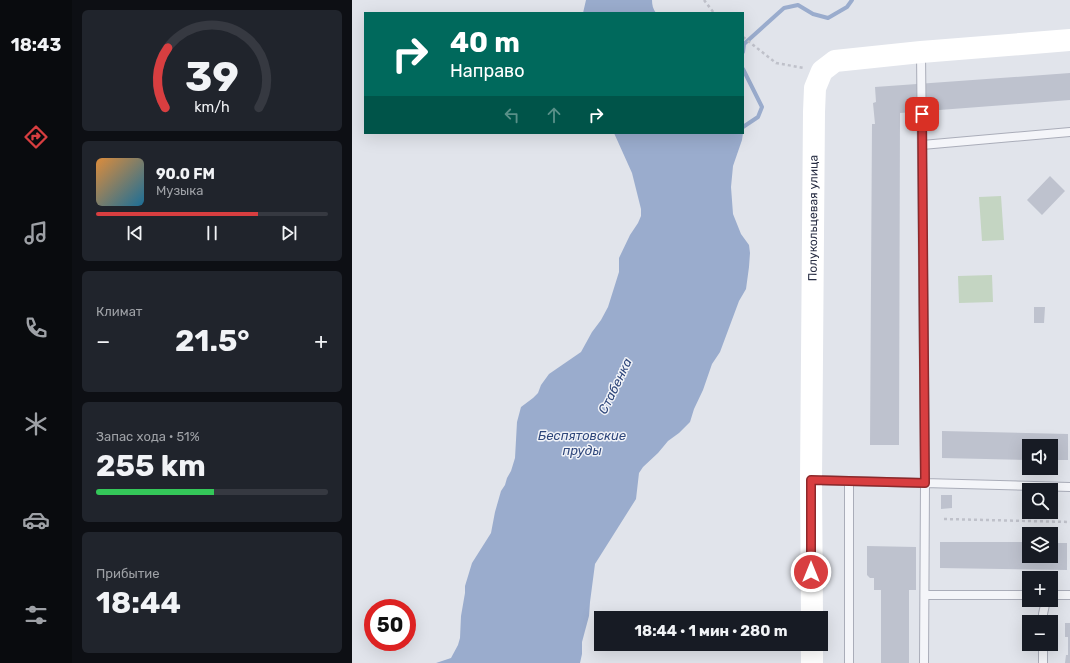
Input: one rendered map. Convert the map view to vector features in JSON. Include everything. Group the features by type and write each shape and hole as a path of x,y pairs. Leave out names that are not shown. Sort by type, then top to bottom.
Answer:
{"main road":[{"path":"822,71 835,61 921,52 1070,40"},
{"name":"Полукольцевая улица","path":"812,611 811,480 814,112 815,88 822,71"},
{"path":"812,651 812,663"}],"lane":[{"path":"921,52 925,483 924,663"},
{"path":"922,145 1070,132"},
{"path":"811,480 1070,487"},
{"path":"849,481 849,663"},
{"path":"925,595 1022,595"},
{"path":"1058,595 1070,595"},
{"path":"1043,651 1043,663"}],"path":[{"path":"704,0 713,12"},
{"path":"744,38 776,63 822,71"},
{"path":"944,519 1070,522"}],"green space":[{"path":"1001,196 1004,240 982,241 979,197"},
{"path":"992,275 993,302 959,303 958,276"}],"water":[{"path":"586,0 652,0 655,12 583,12"},
{"name":"Беспятовские пруды","path":"614,134 743,134 733,166 731,187 733,214 741,234 749,245 750,253 746,289 739,301 720,352 712,364 690,422 668,441 643,467 639,473 636,499 595,564 589,616 582,642 580,663 436,663 451,658 458,645 465,586 472,563 491,533 501,491 511,471 515,458 517,422 521,407 538,393 541,385 549,374 581,352 608,307 619,272 619,258 641,216 641,209 632,173"}],"building":[{"path":"1070,73 1070,100 900,113 899,445 870,445 872,124 875,124 873,103 876,102 875,87"},
{"path":"1050,176 1065,191 1042,215 1027,200"},
{"path":"1034,307 1045,307 1044,323 1034,323"},
{"path":"942,431 1068,434 1068,460 1058,460 1058,439 1022,439 1022,460 942,458"},
{"path":"941,495 952,495 952,508 941,509"},
{"path":"940,542 1022,542 1022,563 1058,563 1058,543 1067,543 1067,570 940,568"},
{"path":"867,546 916,547 916,590 909,590 909,663 881,663 881,590 874,590 874,578 870,578 867,575"},
{"path":"1065,623 1070,623 1070,663 1065,663 1066,655 1068,655 1068,637 1065,637"}],"waterway":[{"path":"744,44 784,8 798,5 813,14 828,18 847,7 852,0"},
{"path":"744,71 762,107 758,117 744,126"}],"route":[{"path":"811,572 811,480 925,483 922,114"}],"water label":[{"name":"Стабенка","path":"615,386"}]}
